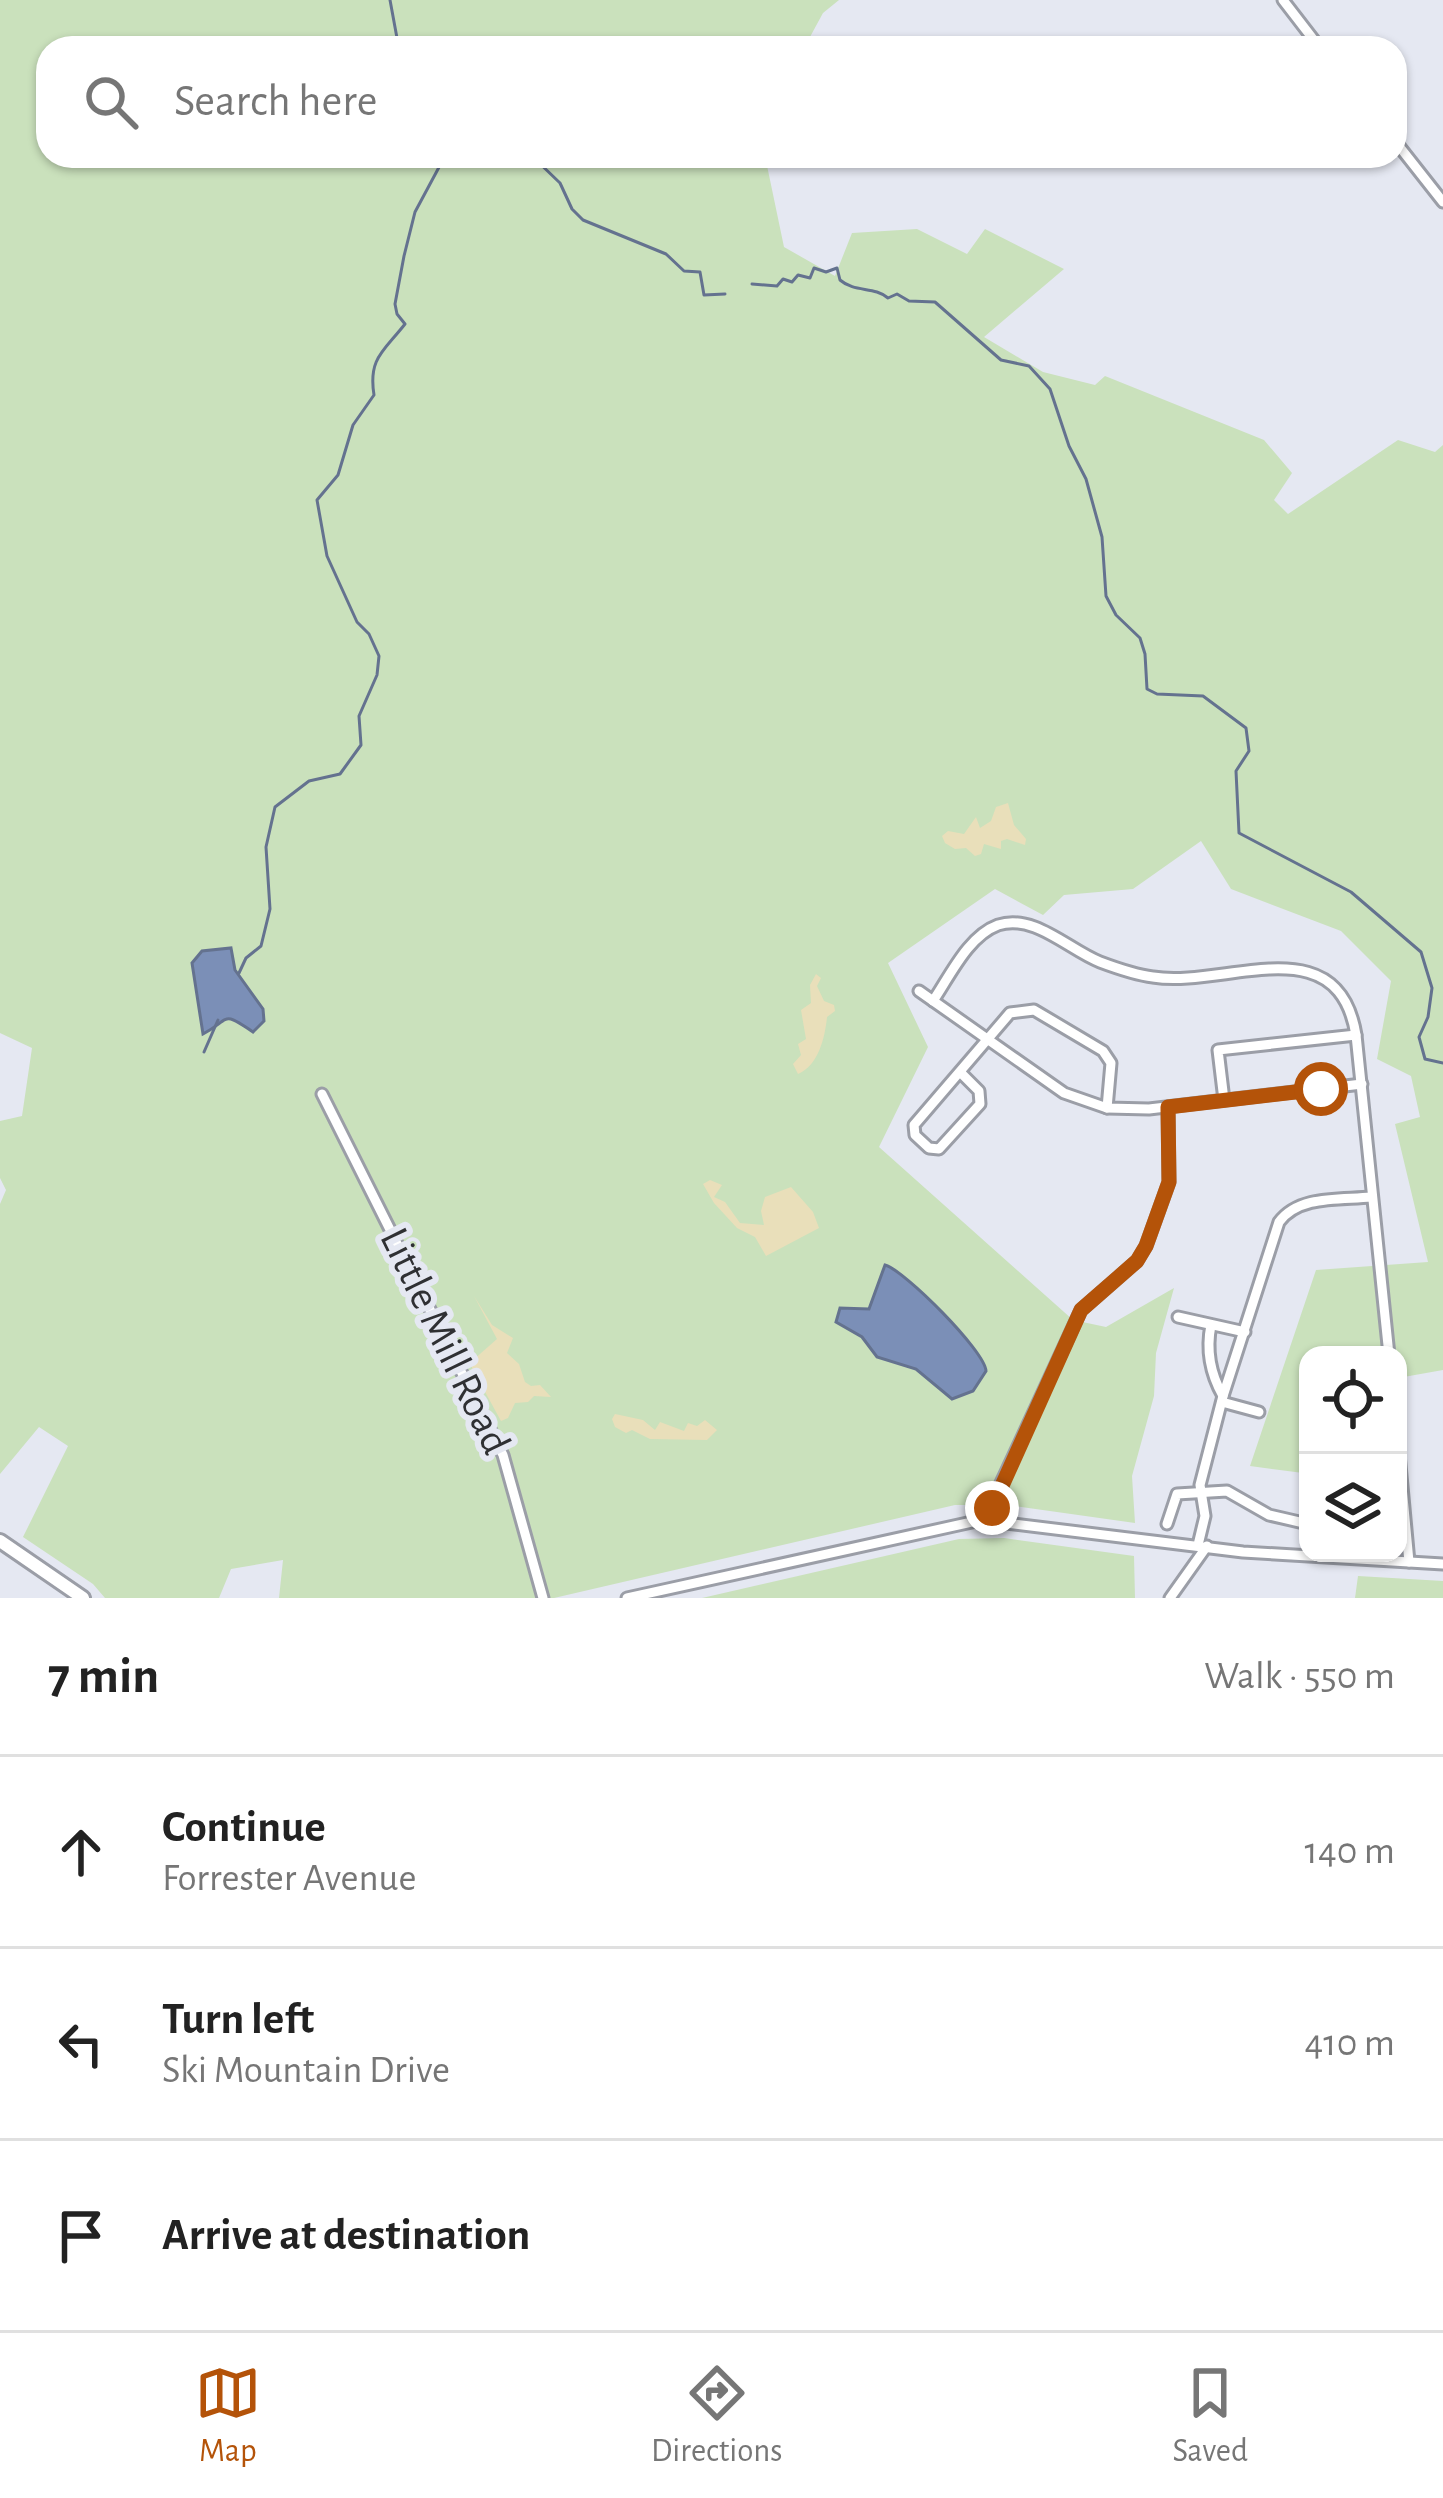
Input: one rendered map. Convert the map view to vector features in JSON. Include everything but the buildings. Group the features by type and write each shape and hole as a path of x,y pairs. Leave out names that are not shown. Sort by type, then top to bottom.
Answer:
{"main road":[{"path":"0,1541 83,1598"}],"street":[{"path":"1283,0 1311,36"},
{"path":"1407,156 1443,202"},
{"path":"933,1001 976,938 1000,924 1045,931 1098,962 1150,977 1179,980 1240,970 1299,970 1320,977 1342,993 1352,1009 1356,1035 1388,1346"},
{"path":"920,992 1064,1093 1107,1108 1168,1107 1362,1084"},
{"path":"961,1073 979,1091 980,1104 939,1149 928,1148 914,1125 1010,1013 1023,1009 1034,1010 1102,1051 1111,1063 1107,1108"},
{"path":"1224,1100 1218,1050 1356,1035"},
{"name":"Little Mill Road","path":"322,1094 503,1455 543,1598"},
{"path":"991,1520 995,1496 1081,1310 1137,1261 1146,1246 1169,1182 1168,1107"},
{"path":"1170,1598 1202,1545 1201,1493 1222,1399 1283,1215 1304,1203 1371,1197"},
{"path":"1178,1317 1245,1332"},
{"path":"1211,1325 1208,1344 1222,1399 1258,1412"},
{"path":"1399,1454 1409,1562"},
{"path":"1167,1524 1174,1495 1201,1493 1237,1494 1269,1515 1299,1522"},
{"path":"627,1598 952,1523 991,1520 1288,1556 1443,1564"}],"green space":[{"path":"0,0 839,0 823,13 811,36 36,36 36,168 768,168 784,247 835,276 852,233 917,229 967,254 985,229 1064,269 984,337 1043,372 1095,385 1105,376 1264,440 1292,473 1274,500 1288,514 1398,440 1435,452 1443,445 1443,1370 1407,1376 1407,1346 1299,1346 1299,1472 1250,1466 1316,1270 1428,1262 1395,1124 1420,1117 1411,1076 1377,1059 1391,981 1341,931 1231,889 1201,841 1133,889 1064,895 1043,915 995,889 888,963 928,1047 879,1147 1073,1320 1106,1327 1174,1288 1156,1353 1154,1396 1132,1476 1135,1523 1008,1505 955,1505 554,1598 279,1598 283,1560 231,1569 219,1598 105,1598 93,1584 23,1537 68,1446 39,1427 0,1474 0,1204 6,1190 0,1178 0,1121 22,1116 32,1048 0,1033"},
{"path":"1004,1538 1134,1556 1135,1598 702,1598 959,1539"},
{"path":"1358,1576 1443,1581 1443,1598 1355,1598"}],"sand":[{"path":"1008,803 1025,845 1007,839 1001,841 1001,849 984,844 975,856 966,848 945,843 942,836 948,831 964,834 976,817 980,828 991,821 996,807"},
{"path":"816,974 821,978 817,986 824,1001 834,1005 835,1011 827,1017 815,1058 798,1074 793,1064 801,1055 798,1044 806,1039 801,1010 811,1003 810,985"},
{"path":"710,1180 722,1185 714,1197 725,1202 740,1223 764,1225 765,1197 791,1187 813,1212 819,1228 766,1256 755,1237 737,1228 714,1203 703,1184"},
{"path":"474,1296 492,1325 513,1338 507,1353 519,1364 525,1382 540,1385 551,1397 534,1396 515,1403 508,1418 501,1421 472,1368 472,1361 497,1339"},
{"path":"615,1414 643,1420 655,1430 660,1422 684,1431 688,1423 697,1426 705,1420 717,1430 707,1440 650,1439 615,1427"}],"water":[{"path":"231,948 235,970 263,1009 264,1021 253,1032 226,1019 203,1034 192,963 202,951"},
{"path":"885,1265 925,1295 982,1361 986,1371 973,1391 952,1399 916,1369 877,1357 862,1337 836,1322 840,1308 869,1309"}],"waterway":[{"path":"390,0 397,36"},
{"path":"239,973 246,958 261,946 270,909 266,847 275,807 309,781 340,774 361,745 359,716 377,675 379,656 357,622 327,556 317,500 338,475 353,425 374,395 373,372 379,356 405,324 395,304 404,256 415,212 439,168"},
{"path":"544,168 583,220 666,254 684,271 700,272 704,295 725,294"},
{"path":"752,284 777,286 798,275 810,278 814,268 826,272 837,268 840,280 852,287 888,298 897,294 909,301 935,302 1001,360 1029,366 1050,389 1086,479 1102,537 1106,596 1116,615 1140,638 1147,689 1157,694 1203,696 1246,728 1249,751 1236,771 1239,833 1351,892 1421,952 1432,988 1419,1037 1425,1059 1443,1063"},
{"path":"204,1052 218,1020"}],"route":[{"path":"992,1508 1081,1310 1137,1261 1146,1246 1169,1182 1168,1107 1321,1089"}]}
